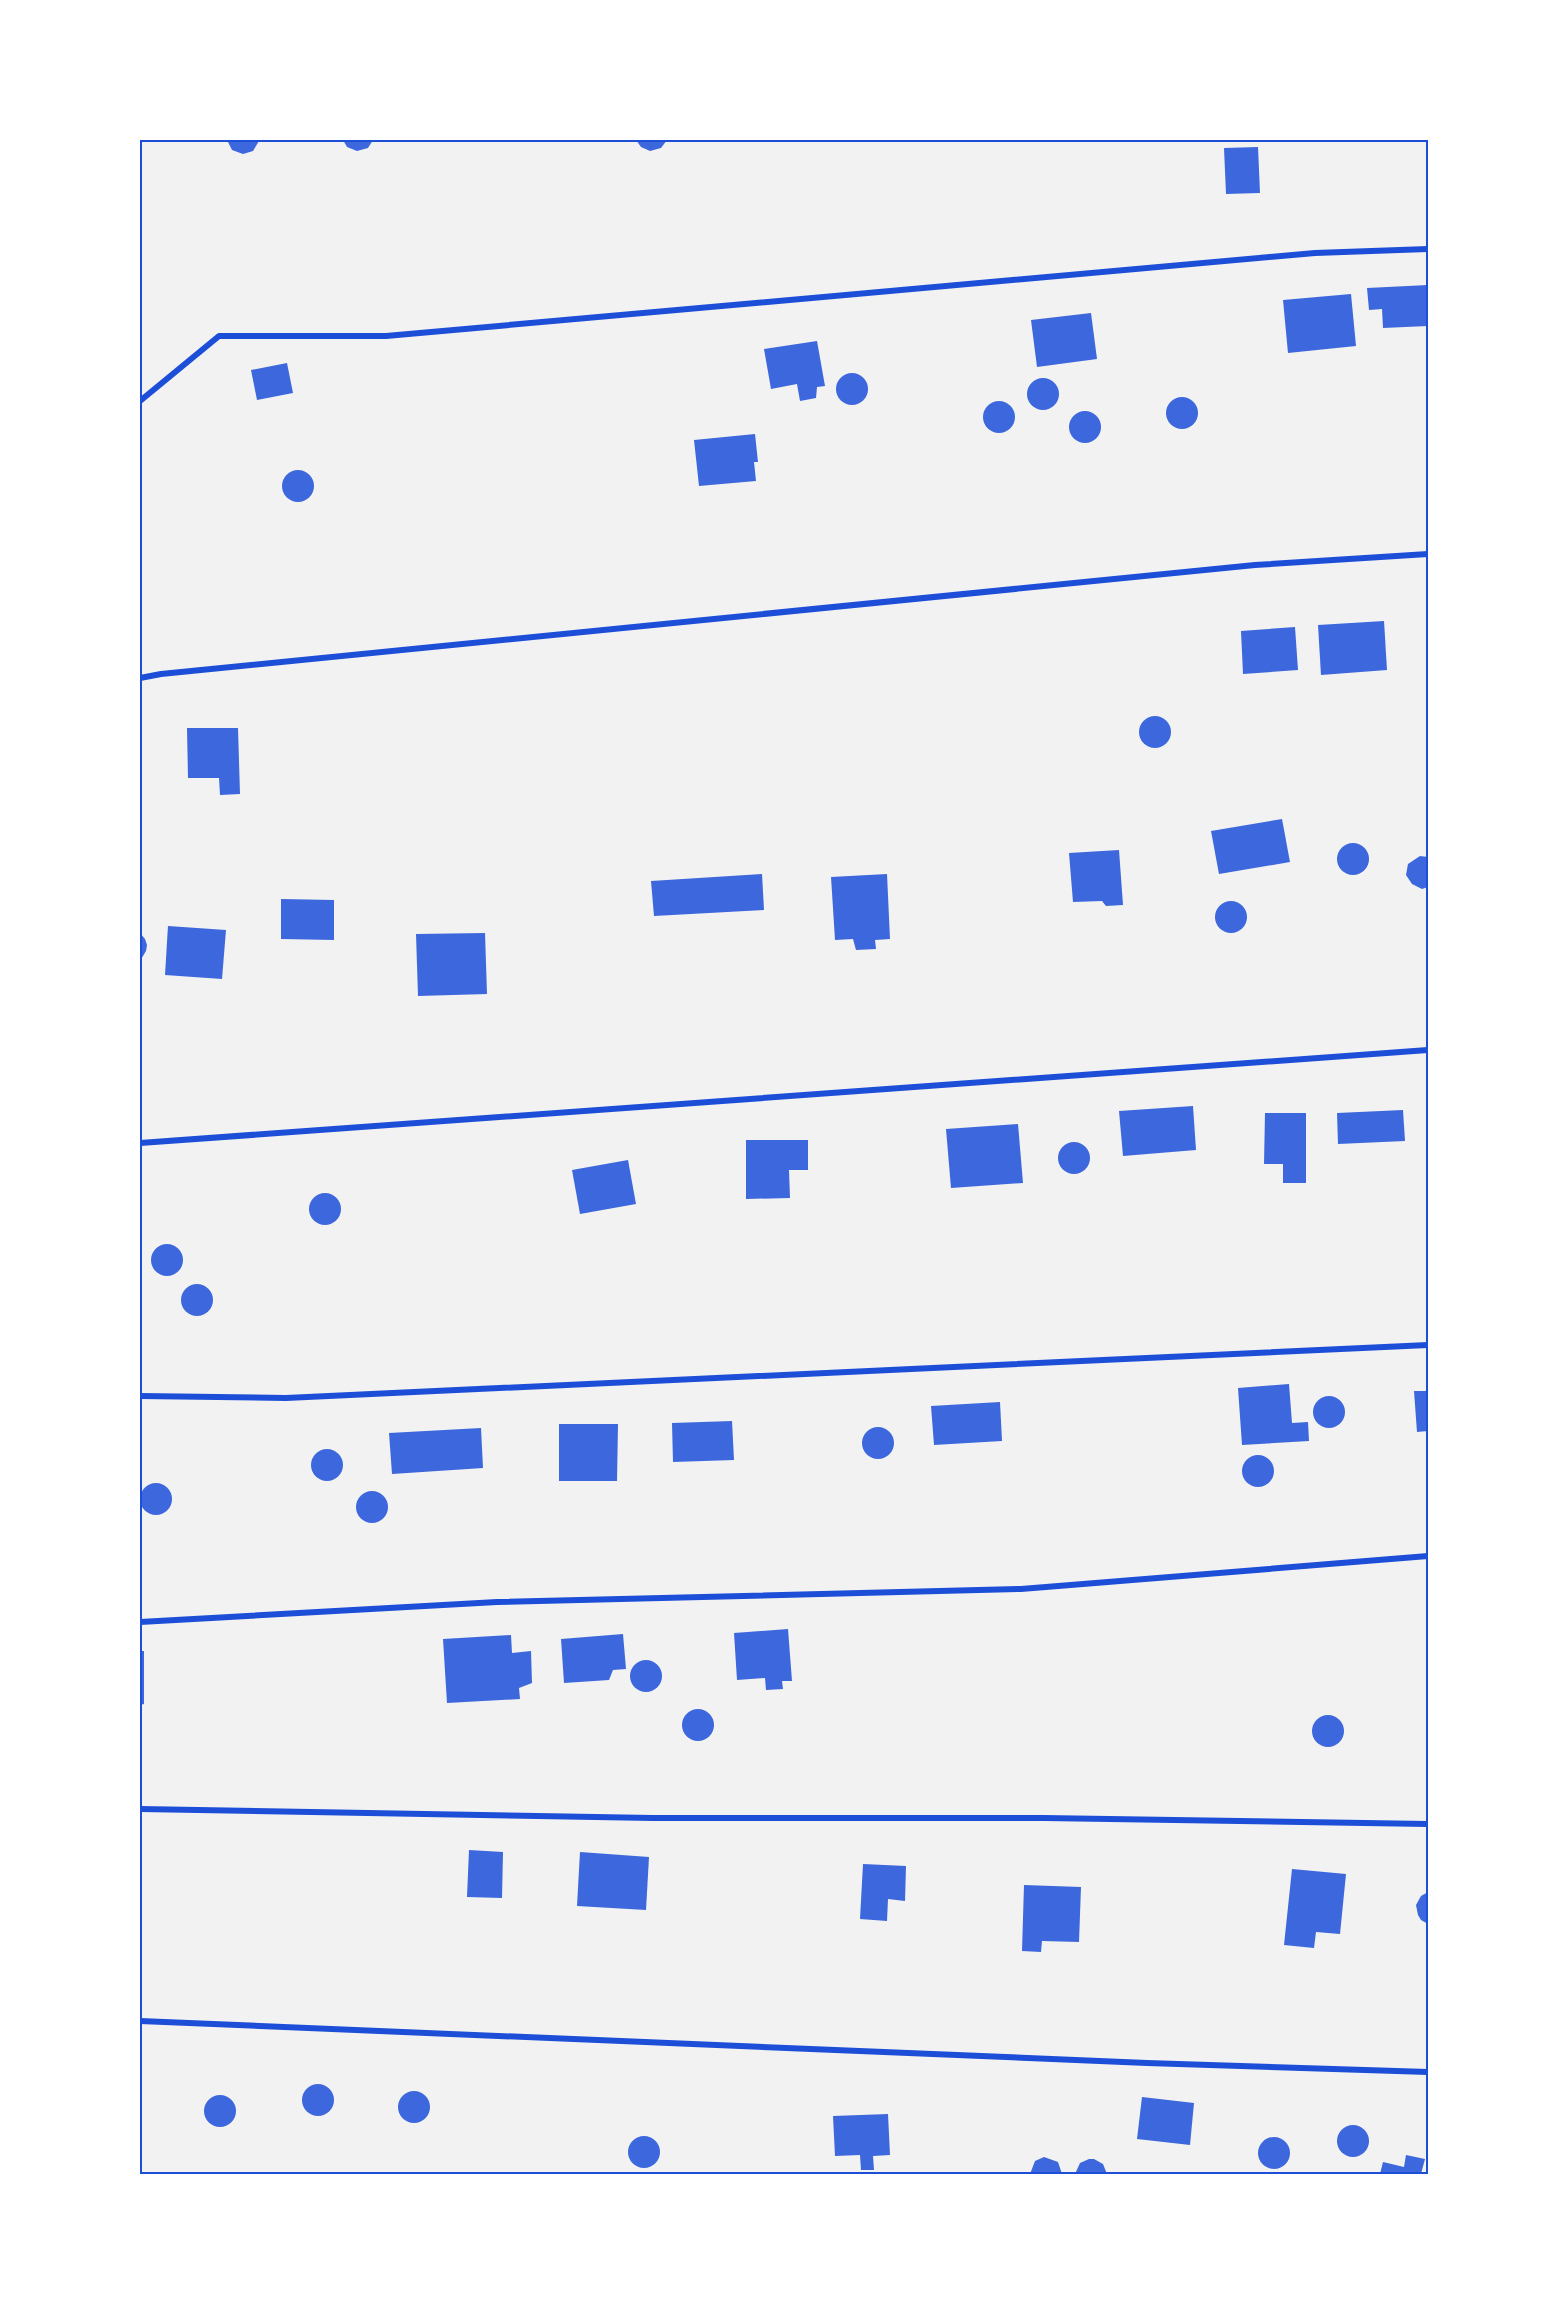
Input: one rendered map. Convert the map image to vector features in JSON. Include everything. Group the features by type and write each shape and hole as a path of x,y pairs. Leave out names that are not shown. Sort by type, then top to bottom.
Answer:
{"street":[{"path":"140,401 219,336 386,336 1315,254 1428,249"},
{"path":"140,678 1255,565 1428,554"},
{"path":"140,1143 1428,1050"},
{"path":"140,1396 298,1398 1428,1345"},
{"path":"140,1622 497,1602 1021,1589 1428,1556"},
{"path":"140,1809 653,1818 1044,1818 1428,1824"},
{"path":"140,2021 1147,2063 1428,2072"}],"building":[{"path":"227,140 259,141 253,151 243,154 232,150"},
{"path":"343,140 373,140 368,148 357,151 347,147"},
{"path":"636,140 667,140 661,148 650,151 641,147"},
{"path":"1258,147 1260,193 1226,194 1224,148"},
{"path":"1428,285 1428,326 1383,328 1382,309 1369,310 1367,288"},
{"path":"1351,294 1356,346 1288,353 1283,300"},
{"path":"1091,313 1097,359 1037,367 1031,320"},
{"path":"817,341 825,386 817,387 816,398 800,401 797,384 771,389 764,349"},
{"path":"287,363 293,393 257,400 251,370"},
{"path":"852,373 863,378 868,389 863,400 852,405 841,400 836,389 841,378"},
{"path":"1043,378 1054,383 1059,394 1054,405 1043,410 1032,405 1027,394 1032,383"},
{"path":"1182,397 1193,402 1198,413 1193,424 1182,429 1171,424 1166,413 1171,402"},
{"path":"999,401 1010,406 1015,417 1010,428 999,433 988,428 983,417 988,406"},
{"path":"1085,411 1096,416 1101,427 1096,438 1085,443 1074,438 1069,427 1074,416"},
{"path":"755,434 758,462 754,462 756,481 699,486 694,440"},
{"path":"298,470 309,475 314,486 309,497 298,502 287,497 282,486 287,475"},
{"path":"1384,621 1387,670 1321,675 1318,625"},
{"path":"1295,627 1298,670 1243,674 1241,631"},
{"path":"1155,716 1166,721 1171,732 1166,743 1155,748 1144,743 1139,732 1144,721"},
{"path":"187,728 238,728 240,794 220,795 219,778 188,778"},
{"path":"1282,819 1290,862 1219,874 1211,831"},
{"path":"1353,843 1364,848 1369,859 1364,870 1353,875 1342,870 1337,859 1342,848"},
{"path":"1119,850 1123,905 1106,906 1102,901 1073,902 1069,853"},
{"path":"1420,856 1428,857 1428,887 1422,889 1412,884 1406,875 1408,864"},
{"path":"762,874 764,910 654,916 651,881"},
{"path":"887,874 890,939 875,940 876,949 856,950 853,939 835,940 831,877"},
{"path":"281,899 334,900 334,940 281,939"},
{"path":"1231,901 1242,906 1247,917 1242,928 1231,933 1220,928 1215,917 1220,906"},
{"path":"168,926 226,930 222,979 165,975"},
{"path":"140,933 147,945 140,961"},
{"path":"485,933 487,994 418,996 416,934"},
{"path":"1193,1106 1196,1150 1123,1156 1119,1111"},
{"path":"1403,1110 1405,1141 1338,1144 1337,1113"},
{"path":"1265,1113 1306,1113 1306,1183 1283,1183 1283,1164 1264,1164"},
{"path":"1018,1124 1023,1183 951,1188 946,1129"},
{"path":"746,1140 808,1140 808,1170 789,1170 790,1198 746,1199"},
{"path":"1074,1142 1085,1147 1090,1158 1085,1169 1074,1174 1063,1169 1058,1158 1063,1147"},
{"path":"628,1160 636,1204 580,1214 572,1170"},
{"path":"325,1193 336,1198 341,1209 336,1220 325,1225 314,1220 309,1209 314,1198"},
{"path":"167,1244 178,1249 183,1260 178,1271 167,1276 156,1271 151,1260 156,1249"},
{"path":"197,1284 208,1289 213,1300 208,1311 197,1316 186,1311 181,1300 186,1289"},
{"path":"1289,1384 1292,1423 1308,1422 1309,1441 1242,1445 1238,1388"},
{"path":"1414,1391 1428,1391 1428,1431 1417,1432"},
{"path":"1329,1396 1340,1401 1345,1412 1340,1423 1329,1428 1318,1423 1313,1412 1318,1401"},
{"path":"1000,1402 1002,1441 934,1445 931,1406"},
{"path":"732,1421 734,1460 673,1462 672,1423"},
{"path":"559,1424 618,1424 617,1481 559,1481"},
{"path":"878,1427 889,1432 894,1443 889,1454 878,1459 867,1454 862,1443 867,1432"},
{"path":"481,1428 483,1468 392,1474 389,1433"},
{"path":"327,1449 338,1454 343,1465 338,1476 327,1481 316,1476 311,1465 316,1454"},
{"path":"1258,1455 1269,1460 1274,1471 1269,1482 1258,1487 1247,1482 1242,1471 1247,1460"},
{"path":"156,1483 167,1488 172,1499 167,1510 156,1515 145,1510 140,1499 145,1488"},
{"path":"372,1491 383,1496 388,1507 383,1518 372,1523 361,1518 356,1507 361,1496"},
{"path":"788,1629 792,1681 782,1681 783,1689 766,1690 765,1678 737,1680 734,1633"},
{"path":"623,1634 626,1669 613,1670 609,1680 564,1683 561,1639"},
{"path":"511,1635 512,1653 531,1651 532,1683 519,1688 520,1699 447,1703 443,1639"},
{"path":"140,1651 144,1651 144,1704 140,1705"},
{"path":"646,1660 657,1665 662,1676 657,1687 646,1692 635,1687 630,1676 635,1665"},
{"path":"698,1709 709,1714 714,1725 709,1736 698,1741 687,1736 682,1725 687,1714"},
{"path":"1328,1715 1339,1720 1344,1731 1339,1742 1328,1747 1317,1742 1312,1731 1317,1720"},
{"path":"469,1850 503,1852 502,1898 467,1897"},
{"path":"580,1852 649,1857 646,1910 577,1906"},
{"path":"863,1864 906,1866 905,1901 888,1899 887,1921 860,1919"},
{"path":"1292,1869 1346,1874 1340,1934 1316,1932 1314,1948 1284,1945"},
{"path":"1024,1885 1081,1887 1079,1942 1042,1941 1041,1952 1022,1951"},
{"path":"1428,1892 1428,1924 1421,1920 1416,1905 1421,1896"},
{"path":"318,2084 329,2089 334,2100 329,2111 318,2116 307,2111 302,2100 307,2089"},
{"path":"414,2091 425,2096 430,2107 425,2118 414,2123 403,2118 398,2107 403,2096"},
{"path":"220,2095 231,2100 236,2111 231,2122 220,2127 209,2122 204,2111 209,2100"},
{"path":"1142,2097 1194,2103 1190,2145 1137,2139"},
{"path":"888,2114 890,2155 873,2156 874,2170 861,2170 860,2155 835,2156 833,2116"},
{"path":"1353,2125 1364,2130 1369,2141 1364,2152 1353,2157 1342,2152 1337,2141 1342,2130"},
{"path":"644,2136 655,2141 660,2152 655,2163 644,2168 633,2163 628,2152 633,2141"},
{"path":"1274,2137 1285,2142 1290,2153 1285,2164 1274,2169 1263,2164 1258,2153 1263,2142"},
{"path":"1406,2155 1425,2159 1421,2174 1380,2174 1383,2162 1404,2167"},
{"path":"1044,2157 1058,2162 1062,2174 1030,2174 1035,2161"},
{"path":"1089,2159 1103,2164 1107,2174 1075,2174 1080,2163"}]}
